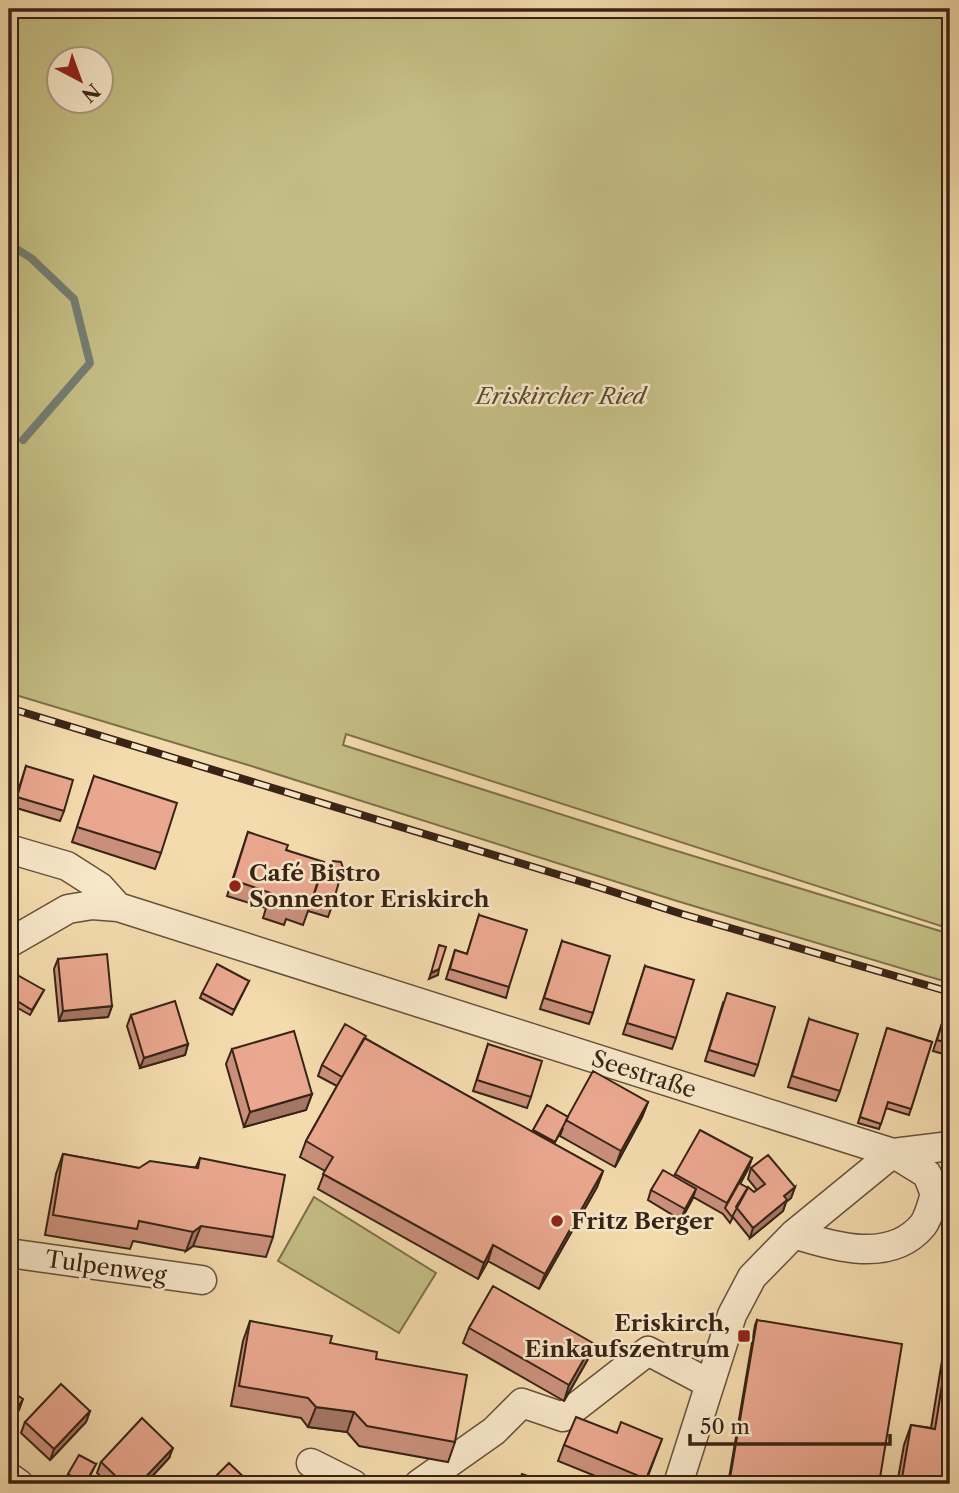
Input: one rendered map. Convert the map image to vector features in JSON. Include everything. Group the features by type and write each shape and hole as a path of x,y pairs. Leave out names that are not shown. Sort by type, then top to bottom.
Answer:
{"street":[{"path":"9,849 67,866 100,887 118,907"},
{"name":"Seestraße","path":"9,943 68,909 92,905 118,907 893,1153"},
{"path":"678,1484 732,1315 752,1277 794,1234 893,1153 950,1146"},
{"path":"794,1234 828,1245 878,1250 906,1239 924,1224 935,1194 927,1174 893,1153"},
{"name":"Tulpenweg","path":"9,1253 202,1280"},
{"path":"419,1484 494,1431 522,1403 563,1417 648,1351 710,1384"},
{"path":"311,1463 353,1484"},
{"path":"9,1477 19,1484"}],"green space":[{"name":"Eriskircher Ried","path":"9,9 950,9 950,929 346,734 343,745 950,934 950,983 677,901 248,765 9,693"},
{"path":"314,1197 436,1273 399,1333 278,1261"}],"building":[{"path":"26,766 73,780 64,811 17,797"},
{"path":"94,776 177,803 161,853 77,827"},
{"path":"248,832 288,845 286,850 324,862 309,909 291,903 289,909 268,902 271,893 233,880"},
{"path":"333,861 341,862 343,868 332,906 312,901 323,867 331,869"},
{"path":"479,915 527,930 509,987 450,969 455,950 467,954"},
{"path":"562,941 610,956 593,1013 544,998"},
{"path":"439,945 446,947 439,969 431,973"},
{"path":"107,954 112,1006 63,1011 58,959"},
{"path":"217,964 249,981 234,1010 202,993"},
{"path":"645,966 694,980 676,1038 627,1023"},
{"path":"12,972 44,990 32,1010 9,996 9,977"},
{"path":"727,993 775,1007 758,1065 709,1050"},
{"path":"175,1001 188,1044 144,1058 131,1015"},
{"path":"944,1017 950,1019 950,1044 937,1040"},
{"path":"809,1019 858,1034 840,1091 792,1076"},
{"path":"345,1024 366,1036 342,1077 322,1065"},
{"path":"887,1028 932,1042 911,1109 888,1102 881,1124 860,1117"},
{"path":"294,1031 312,1094 250,1112 232,1049"},
{"path":"364,1038 603,1171 545,1274 493,1245 484,1263 323,1174 333,1157 306,1141"},
{"path":"488,1044 542,1061 531,1097 477,1080"},
{"path":"593,1071 648,1102 621,1151 566,1120"},
{"path":"547,1105 568,1117 555,1142 533,1130"},
{"path":"700,1130 752,1158 727,1203 675,1174"},
{"path":"63,1154 139,1168 150,1161 198,1168 200,1158 285,1175 273,1237 201,1226 193,1232 139,1221 137,1229 53,1215"},
{"path":"768,1155 795,1187 784,1196 787,1200 753,1228 736,1207 748,1187 754,1192 765,1184 751,1168"},
{"path":"663,1170 696,1189 685,1209 651,1190"},
{"path":"739,1183 748,1188 732,1217 725,1208"},
{"path":"493,1286 593,1343 569,1385 469,1328"},
{"path":"757,1320 902,1344 879,1484 729,1484"},
{"path":"250,1321 332,1336 330,1343 377,1352 376,1359 467,1375 455,1442 367,1426 354,1412 316,1407 308,1398 239,1386"},
{"path":"950,1335 950,1484 901,1484 911,1425 935,1429"},
{"path":"61,1384 90,1411 54,1449 25,1422"},
{"path":"9,1390 23,1399 9,1421"},
{"path":"576,1417 617,1433 621,1422 662,1439 646,1479 564,1445"},
{"path":"142,1418 173,1448 139,1484 124,1484 101,1462"},
{"path":"79,1455 96,1464 85,1484 68,1474"},
{"path":"229,1463 251,1484 208,1484"},
{"path":"522,1474 549,1484 518,1484"}],"waterway":[{"path":"9,244 31,258 74,299 90,363 23,440"}],"railway":[{"path":"9,708 682,914 950,992"}],"place":[{"name":"Café Bistro Sonnentor Eriskirch","path":"235,886"},
{"name":"Fritz Berger","path":"557,1221"},
{"name":"Eriskirch, Einkaufszentrum","path":"744,1336"}]}
